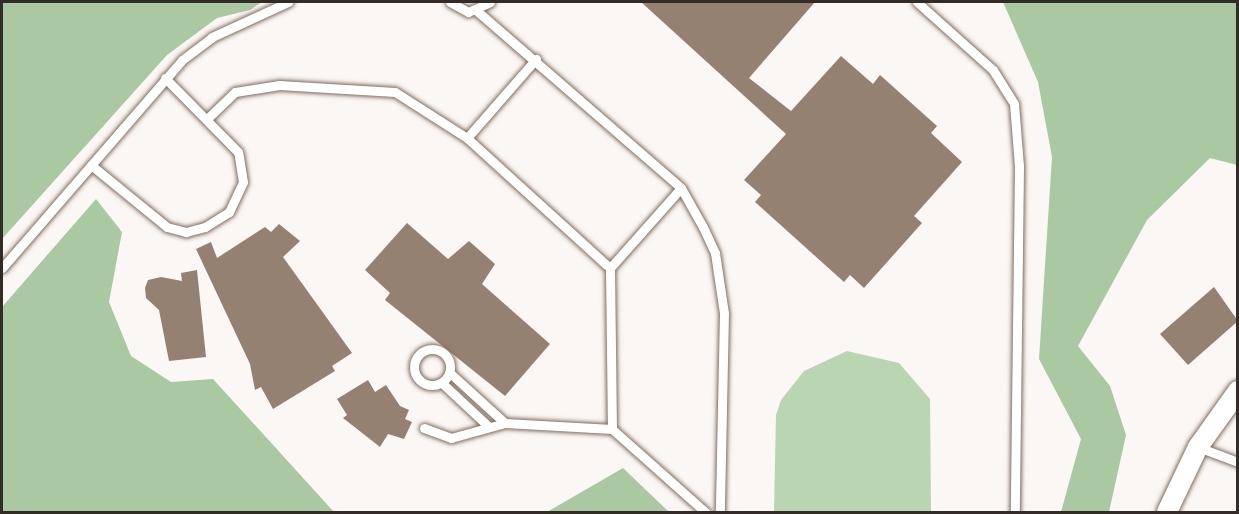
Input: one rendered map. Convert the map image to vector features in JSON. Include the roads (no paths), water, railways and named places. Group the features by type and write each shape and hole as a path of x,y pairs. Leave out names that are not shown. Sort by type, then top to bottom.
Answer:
{"street":[{"path":"1167,513 1198,447 1238,391"}],"lane":[{"path":"2,268 165,78 212,37 288,2"},
{"path":"450,2 460,10 477,11 536,59 681,188 715,253 721,282 720,513"},
{"path":"477,11 490,2"},
{"path":"917,2 993,70 1014,104 1019,166 1015,513"},
{"path":"466,138 536,59"},
{"path":"91,165 166,226 186,232 229,212 243,182 238,152 209,117 165,78"},
{"path":"209,117 235,92 279,85 378,90 411,99 466,138 610,268"},
{"path":"612,429 610,268 681,188"},
{"path":"488,426 442,383 419,381 416,358 430,348 442,351 450,373 505,423"},
{"path":"442,383 450,373"},
{"path":"424,428 450,438 505,423 612,429 705,513"},
{"path":"1198,447 1238,462"}]}
